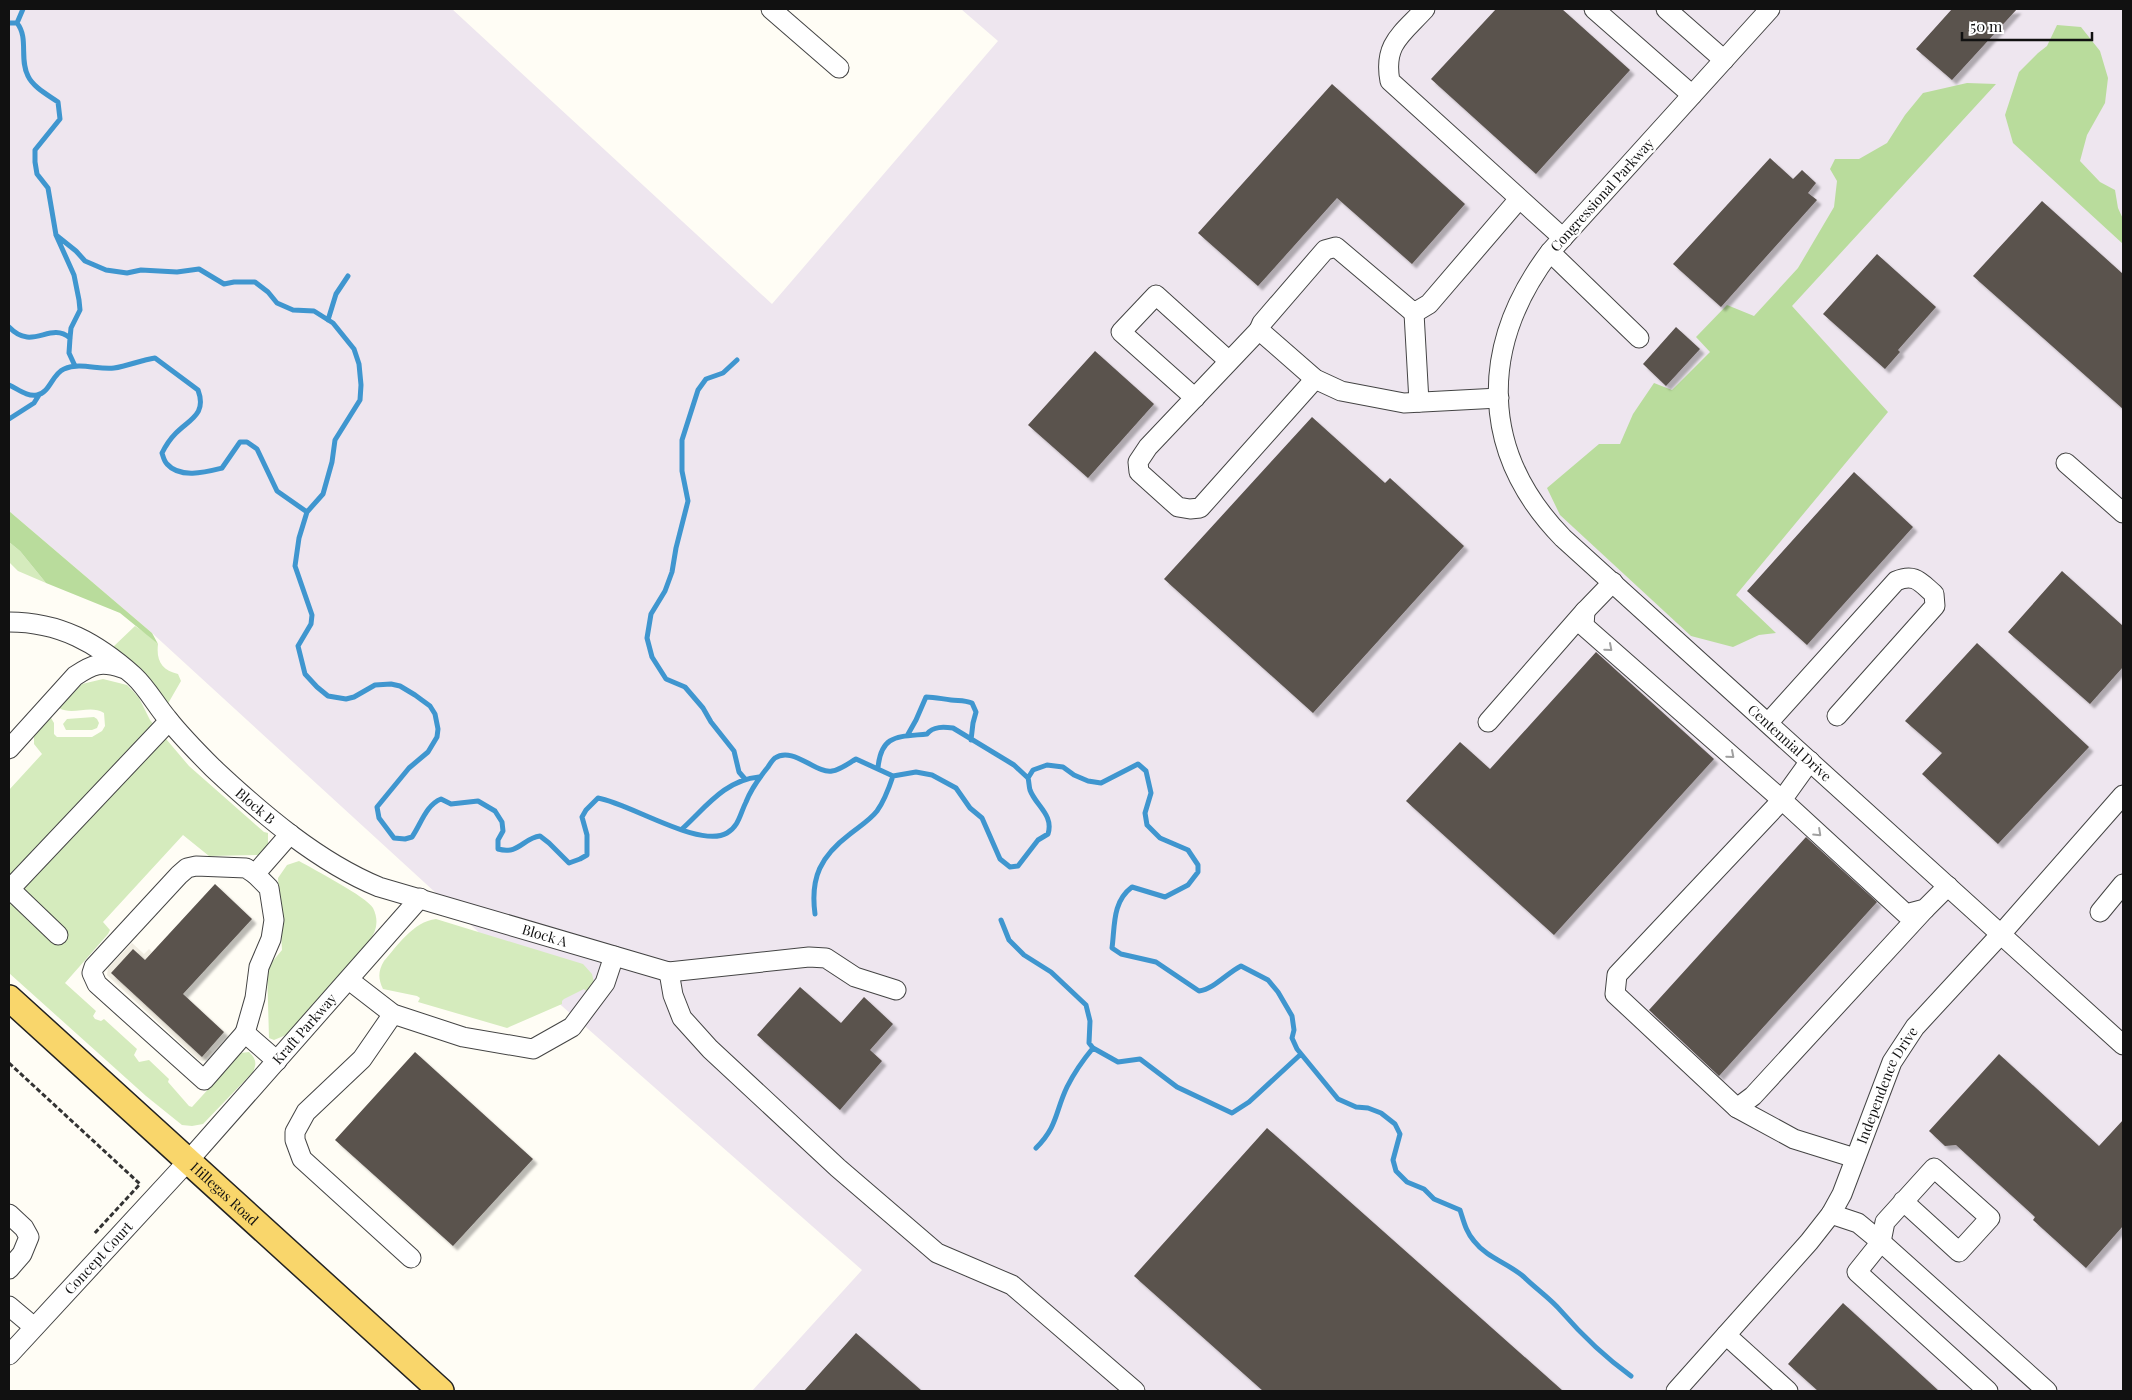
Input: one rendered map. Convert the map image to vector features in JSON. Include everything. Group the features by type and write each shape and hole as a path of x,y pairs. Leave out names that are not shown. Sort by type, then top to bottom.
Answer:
{"main road":[{"name":"Hillegas Road","path":"9,998 441,1391"}],"street":[{"path":"771,9 839,68"},
{"path":"1425,9 1391,46 1387,66 1390,81 1519,199 1556,245 1640,338"},
{"path":"1594,9 1692,95"},
{"path":"1666,9 1724,60"},
{"name":"Congressional Parkway","path":"1500,405 1501,356 1512,316 1531,279 1556,245 1770,9"},
{"path":"1414,313 1428,304 1519,199"},
{"path":"1315,379 1200,508 1178,507 1139,472 1138,462 1148,447 1259,330 1262,323 1325,250 1336,247 1414,313 1419,402"},
{"path":"1195,398 1121,332 1156,295 1230,362"},
{"path":"1259,330 1315,379 1341,391 1404,403 1500,405"},
{"name":"Centennial Drive","path":"1500,405 1503,435 1509,455 1526,492 1550,524 2001,934 2119,1035"},
{"path":"2066,463 2123,513"},
{"path":"1768,723 1896,581 1906,576 1916,579 1934,594 1935,606 1837,716"},
{"path":"1488,722 1585,610 1613,582"},
{"path":"1585,610 1584,626 1782,800 1906,914 1925,909"},
{"name":"Block B","path":"9,622 30,622 73,634 100,648 135,677 169,720 214,768 290,834 357,878 379,887 420,898"},
{"path":"9,749 75,676 98,664 109,663 122,668"},
{"path":"58,934 10,889 169,720"},
{"path":"1810,761 1782,800 1617,975 1615,994 1737,1108 1794,1140 1855,1158"},
{"name":"Independence Drive","path":"1676,1391 1809,1242 1830,1214 1842,1194 1892,1062 1902,1044 1915,1027 2001,934 2123,795"},
{"path":"255,874 290,834"},
{"path":"196,866 246,868 269,888 274,920 271,939 259,966 255,998 245,1034 204,1080 97,984 92,973 100,960 187,868 196,866"},
{"path":"2100,912 2123,884"},
{"path":"1737,1108 1753,1096 1948,886"},
{"name":"Block A","path":"420,898 669,972"},
{"name":"Kraft Parkway","path":"188,1160 420,898"},
{"path":"349,980 393,1014 463,1037 534,1048 572,1027 605,983 614,956"},
{"path":"896,990 855,978 826,958 809,957 669,972 673,995 682,1018 710,1049 838,1168 937,1253 1012,1285 1135,1391"},
{"path":"393,1014 362,1059 306,1112 295,1132 294,1140 302,1159 411,1258"},
{"path":"245,1034 277,1061"},
{"name":"Concept Court","path":"9,1355 188,1160"},
{"path":"1903,1201 1959,1252 1990,1218 1934,1168 1903,1201 1885,1222 1881,1242 1857,1272 1988,1391"},
{"path":"9,1214 24,1228 28,1237 22,1254 9,1269"},
{"path":"1830,1214 1858,1223 2047,1391"},
{"path":"9,1306 34,1328"},
{"path":"1726,1335 1788,1391"}],"path":[{"path":"9,1063 140,1184 92,1236"}],"shaded area":[{"path":"9,9 452,9 772,304 998,41 961,9 2123,9 2123,1391 752,1391 862,1270 496,948 152,633 9,511"},
{"path":"132,943 144,954 149,949 152,952 145,960 133,949 202,1057 209,1049 212,1052 203,1061 199,1060 107,975 108,968"}],"green space":[{"path":"2057,25 2081,27 2100,51 2108,78 2105,103 2087,135 2080,161 2100,182 2115,190 2118,208 2123,219 2123,244 2013,143 2005,115 2019,72 2047,46"},
{"path":"1967,83 1996,84 1792,306 1888,412 1736,595 1776,633 1759,635 1733,647 1691,636 1560,515 1547,488 1599,444 1620,444 1633,414 1654,383 1672,390 1710,352 1696,337 1727,305 1754,316 1798,268 1834,207 1837,181 1830,169 1835,159 1859,159 1887,143 1905,115 1923,93"},
{"path":"9,511 152,633 158,644 120,613 46,583 20,551 9,542"},
{"path":"9,542 20,551 46,583 18,571 9,562"},
{"path":"135,626 158,644 158,655 161,664 168,670 178,674 181,681 166,707 144,673 113,647"},
{"path":"103,679 127,685 139,698 150,720 189,766 264,832 268,833 268,846 260,855 209,856 183,835 103,922 110,930 108,934 65,983 96,1011 93,1016 95,1019 101,1021 104,1019 137,1049 134,1055 139,1062 149,1060 169,1079 168,1082 189,1106 192,1107 241,1053 249,1052 255,1061 253,1072 203,1124 182,1125 146,1096 9,973 9,790 42,754 34,744 34,736 51,718 54,723 54,734 57,737 92,737 102,731 105,726 104,713 93,710 70,711 59,708 82,684"},
{"path":"94,717 99,723 97,728 92,730 66,730 63,724 67,719"},
{"path":"299,861 351,890 369,903 375,912 376,925 369,941 286,1035 274,1040 269,1038 267,968 282,950 278,878 287,865"},
{"path":"436,919 583,964 592,974 595,987 588,993 584,989 564,999 562,1004 507,1028 418,1002 420,998 417,996 383,989 379,975 384,961 413,929"}],"building":[{"path":"1496,9 1562,9 1630,70 1536,174 1431,79"},
{"path":"1952,9 2017,9 1952,80 1916,49"},
{"path":"1332,84 1465,204 1412,264 1337,198 1258,286 1198,233"},
{"path":"1770,158 1793,179 1802,170 1816,183 1808,193 1817,200 1721,307 1673,264"},
{"path":"2042,201 2123,274 2123,409 1973,276"},
{"path":"1877,254 1936,307 1898,350 1900,352 1885,369 1823,314"},
{"path":"1676,327 1700,349 1666,386 1643,364"},
{"path":"1095,351 1154,404 1088,478 1028,425"},
{"path":"1312,417 1385,483 1390,478 1464,546 1313,713 1164,579"},
{"path":"1854,472 1913,527 1807,645 1747,591"},
{"path":"2062,571 2123,626 2123,667 2090,704 2008,632"},
{"path":"1977,643 2089,747 1998,844 1922,774 1942,753 1905,721"},
{"path":"1596,652 1714,759 1554,935 1406,801 1460,742 1490,769"},
{"path":"1806,837 1877,902 1719,1076 1649,1010"},
{"path":"215,884 252,919 183,994 224,1032 202,1057 111,973 133,949 145,960"},
{"path":"800,987 841,1023 864,997 893,1024 870,1050 882,1061 840,1110 757,1035"},
{"path":"415,1052 533,1159 453,1246 335,1140"},
{"path":"1999,1054 2099,1146 2123,1120 2123,1226 2086,1268 2033,1220 2035,1217 1956,1145 1945,1146 1929,1131"},
{"path":"1267,1128 1563,1391 1263,1391 1134,1276"},
{"path":"1843,1303 1939,1391 1818,1391 1788,1364"},
{"path":"856,1333 922,1391 804,1391"}],"waterway":[{"path":"17,23 23,9"},
{"path":"9,23 17,23 21,29 25,69 30,80 58,102 60,119 35,150 35,162 37,174 48,188 56,235 74,275 79,300 80,310 71,328 69,353 75,366"},
{"path":"56,235 85,261 106,270 127,273 141,270 177,272 199,269 224,284 255,282 268,292 277,303 293,310 314,311 333,323 354,349 359,364 360,400 335,440 332,462 323,494 307,512"},
{"path":"328,320 336,294 348,276"},
{"path":"9,327 26,337 55,333 70,338"},
{"path":"9,385 26,394 37,395 45,391 60,371 70,367 114,368 155,358 198,390 200,398 199,410 196,415 174,435 162,453 164,460 172,469 179,472 193,473 222,468 240,442 247,442 257,449 277,491 307,512 299,538 295,566 312,615 311,624 298,646 305,674 328,696 346,699 354,697 375,685 391,684 400,686 430,706 435,714 438,729 437,737 428,752 409,768 377,807 379,818 394,838 405,839 412,837 431,806 441,799 451,804 478,801 495,811 502,822 503,831 498,840 498,849 511,850 534,837 540,836 569,863 587,855 587,835 582,817 598,798 682,830 700,835 715,836 727,833 734,827 758,779 773,759 782,755 789,755 826,771 838,769 856,759 893,776 916,772 932,775 956,788 970,808 982,818 1000,859 1010,867 1018,866 1038,840 1048,834 1049,821 1030,789 1028,778 1033,770 1047,765 1063,767 1074,775 1088,781 1101,783 1138,764 1146,771 1151,793 1145,813 1147,825 1160,838 1188,850 1198,865 1198,872 1188,885 1165,897 1132,887 1121,900 1118,907 1114,923 1112,948 1121,954 1156,962 1199,991 1205,990 1241,966 1268,980 1278,992 1292,1016 1294,1030 1292,1038 1297,1049 1338,1099 1356,1107 1368,1108 1381,1113 1395,1124 1400,1134 1393,1160 1396,1171 1407,1182 1424,1189 1434,1199 1460,1210 1471,1238 1479,1247 1524,1277 1553,1302 1594,1345 1631,1376"},
{"path":"737,360 723,373 706,379 698,390 682,440 682,471 688,501 672,572 665,591 651,614 647,638 652,657 666,679 685,687 703,708 711,722 734,751 739,772 745,779"},
{"path":"9,419 34,403 39,395"},
{"path":"907,736 926,697 929,697 972,703 976,712 971,740"},
{"path":"878,768 883,749 893,739 927,734 935,728 946,727 953,728 1014,765 1028,778"},
{"path":"815,914 814,889 816,878 825,859 840,842 877,811 885,798 893,776"},
{"path":"682,829 726,789 736,783 759,777"},
{"path":"1001,920 1009,940 1024,955 1051,972 1086,1005 1090,1021 1089,1043 1093,1048 1118,1062 1140,1059 1177,1087 1232,1113 1249,1102 1301,1054"},
{"path":"1036,1148 1052,1126 1067,1087 1093,1048"}]}
